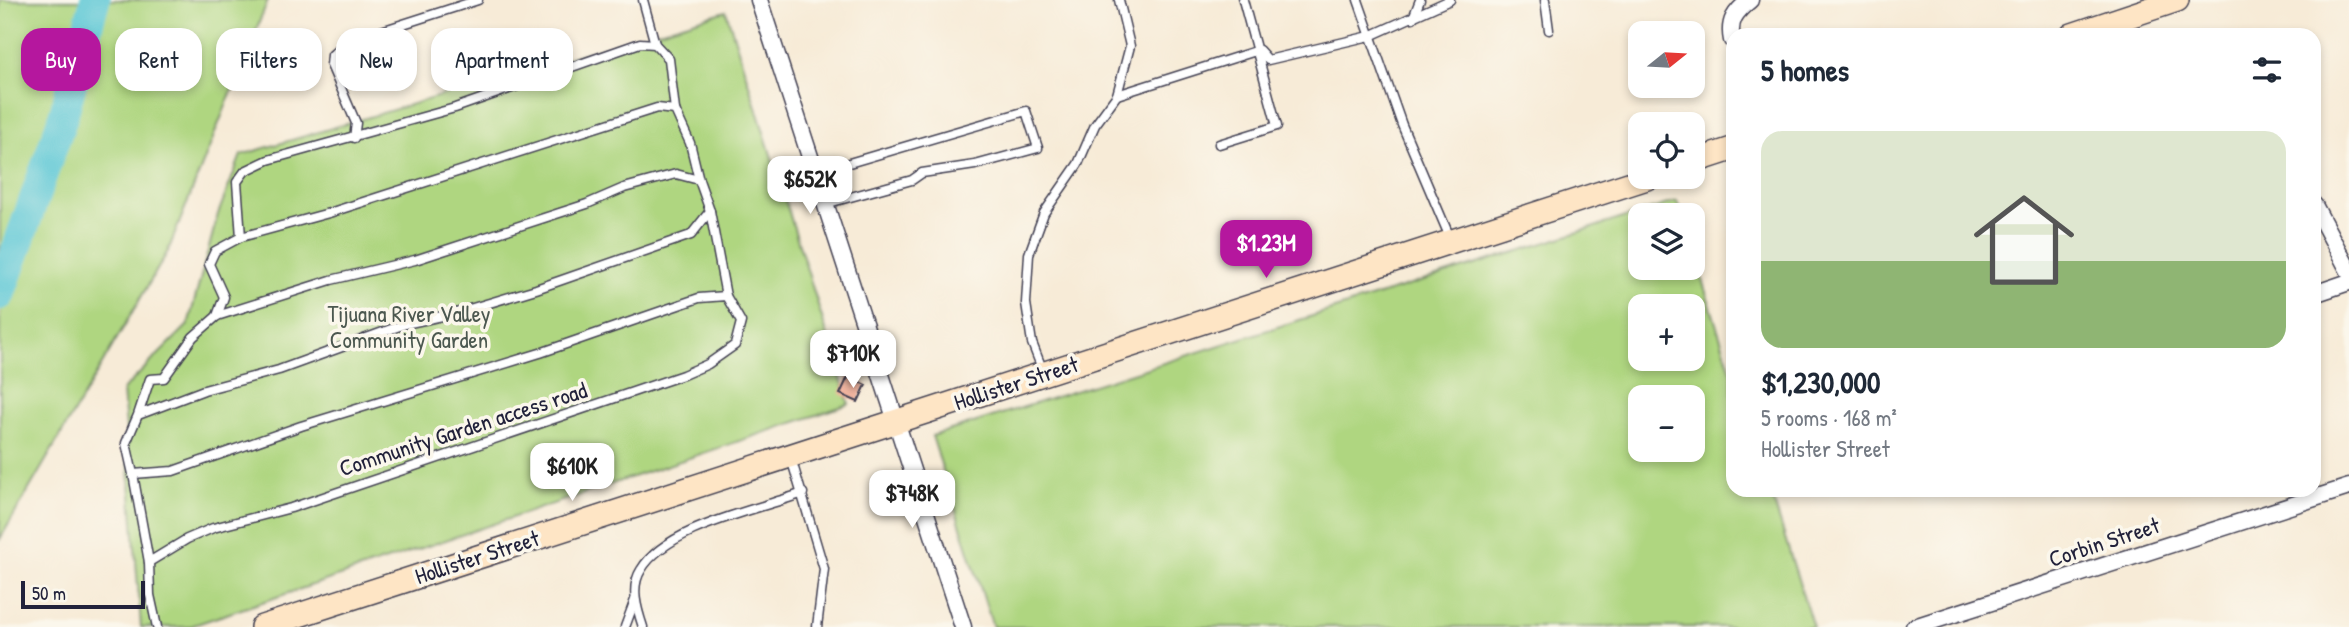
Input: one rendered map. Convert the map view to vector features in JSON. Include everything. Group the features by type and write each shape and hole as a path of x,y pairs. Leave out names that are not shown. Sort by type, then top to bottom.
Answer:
{"street":[{"path":"759,0 963,627"},
{"path":"1731,28 1735,13 1750,0"},
{"path":"2093,28 2177,0"},
{"path":"1705,158 1726,151"},
{"name":"Hollister Street","path":"263,627 1628,184"},
{"path":"2321,218 2349,271"},
{"path":"2321,292 2349,282"},
{"name":"Corbin Street","path":"2321,496 2349,487"},
{"name":"Corbin Street","path":"1914,627 2318,497"}],"lane":[{"path":"354,138 356,122 331,65 332,55 347,42 478,0"},
{"name":"Community Garden access road","path":"149,562 187,539 213,528 291,508 343,488 499,440 708,364 735,345 741,322 726,296 710,211 690,143 675,110 669,59 655,44 643,0"},
{"path":"1044,374 1032,343 1026,303 1029,254 1044,213 1078,164 1095,125 1117,95 1130,46 1119,0"},
{"path":"1219,144 1277,126 1259,50 1243,0"},
{"path":"1359,0 1402,125 1452,243"},
{"path":"1413,18 1420,0"},
{"path":"1259,50 1268,60 1370,36 1450,0"},
{"path":"1545,0 1549,30"},
{"path":"241,237 237,182 245,171 286,154 354,138 552,76 640,43 655,44"},
{"path":"1117,95 1259,50"},
{"path":"217,316 224,298 209,264 215,251 241,237 329,213 657,108 675,110"},
{"path":"815,173 1026,111 1038,148 975,165 964,164 922,173 912,180 825,204"},
{"path":"157,627 150,595 149,562 126,443 150,379 164,378 193,337 217,316 331,280 428,256 587,204 624,188 676,174 699,180"},
{"path":"138,415 204,390 279,370 405,324 456,313 536,289 691,235 710,211"},
{"path":"133,474 173,471 301,426 540,353 699,298 726,296"},
{"path":"790,455 824,569 817,627"},
{"path":"625,627 635,600 640,571 665,543 709,524 803,493"},
{"path":"635,600 643,627"}],"green space":[{"path":"0,0 268,0 257,28 216,28 216,91 232,91 168,251 0,539"},
{"name":"Tijuana River Valley Community Garden","path":"726,11 849,404 188,627 141,627 123,390 188,325 218,214 241,155 457,91 573,91 573,56"},
{"path":"1628,216 1628,280 1702,280 1726,355 1726,497 1772,497 1813,627 993,627 932,436"}],"building":[{"path":"848,377 866,385 858,402 840,394"}],"waterway":[{"path":"0,295 62,120 95,0"}]}
